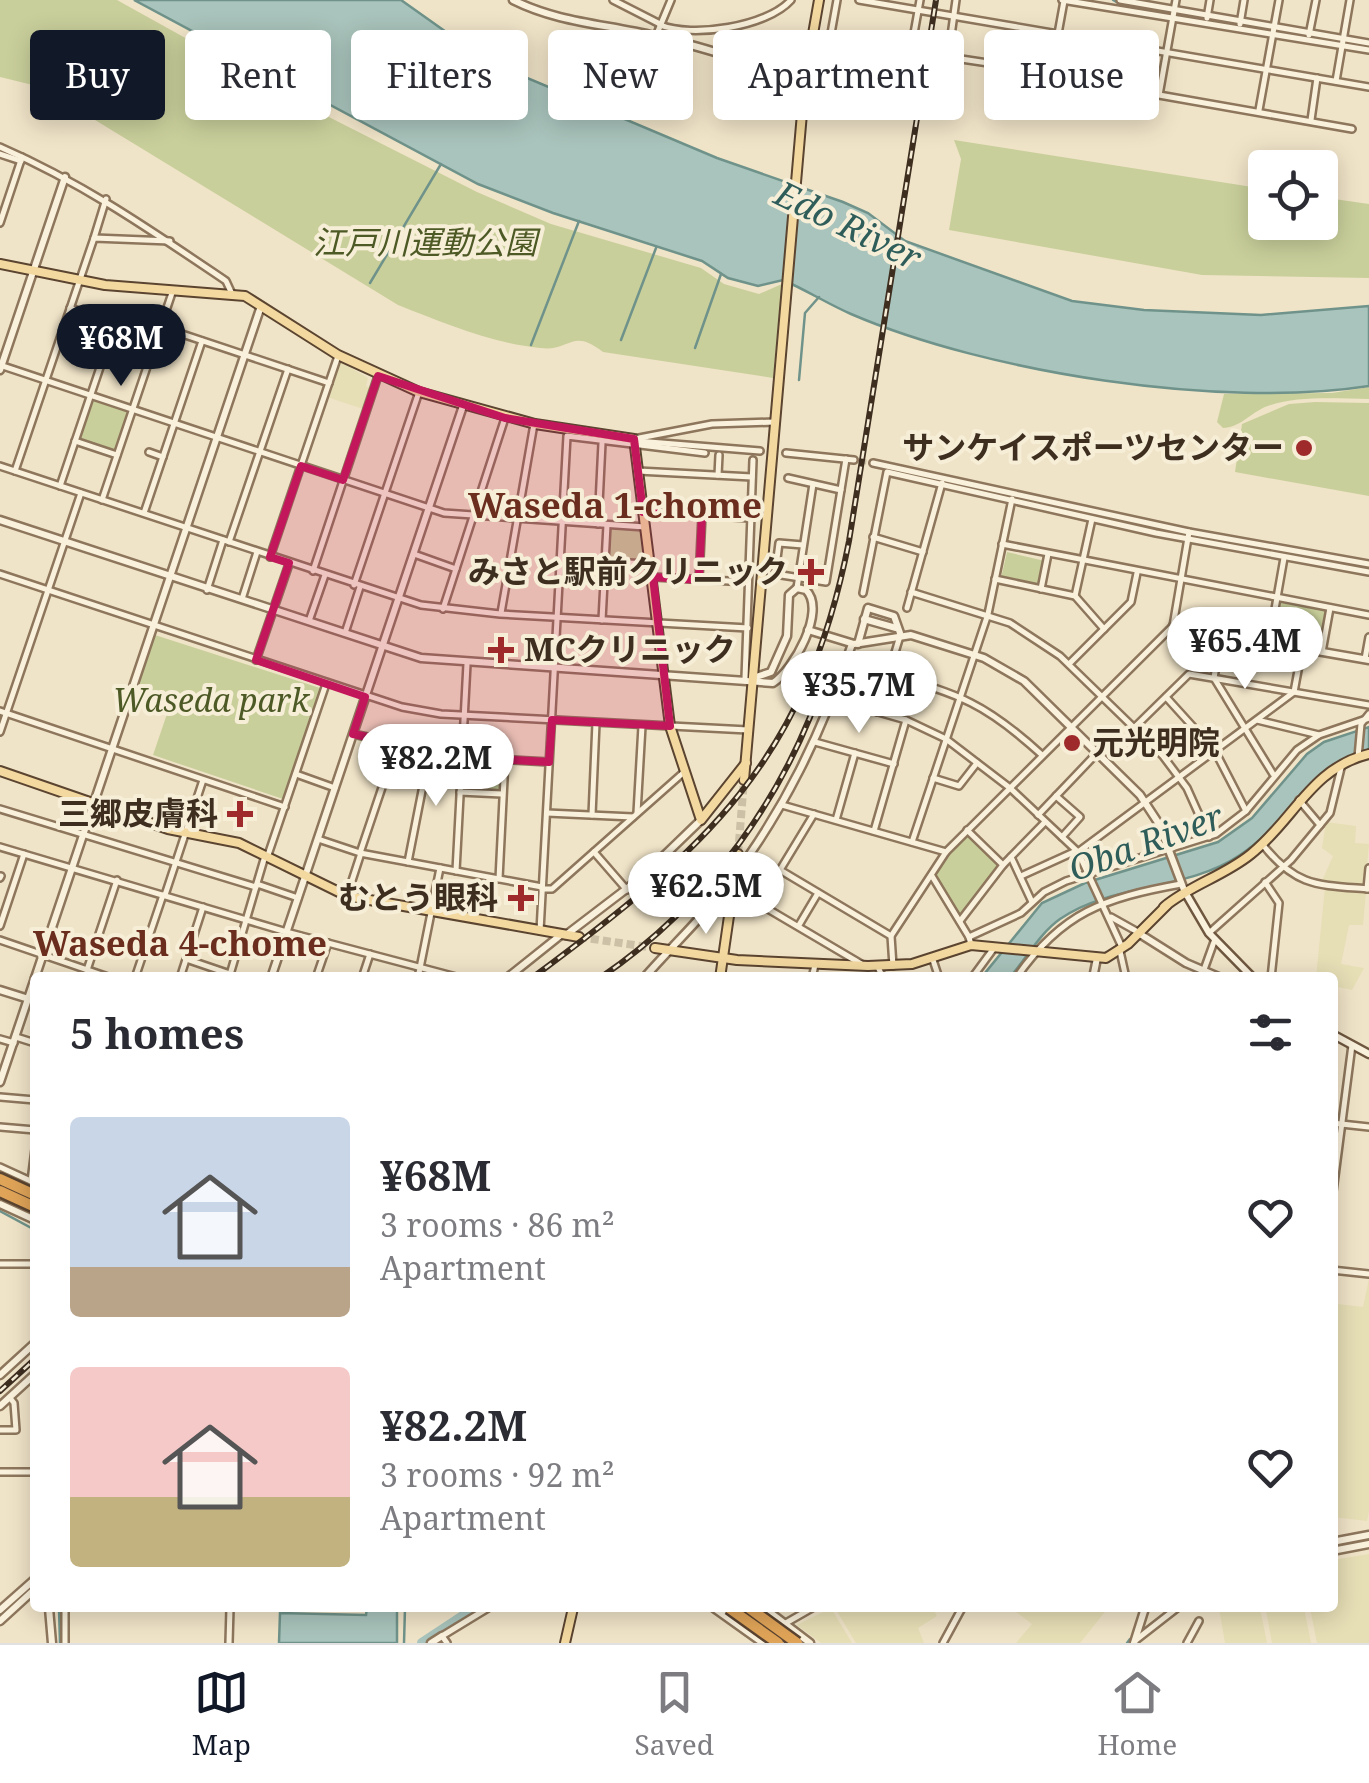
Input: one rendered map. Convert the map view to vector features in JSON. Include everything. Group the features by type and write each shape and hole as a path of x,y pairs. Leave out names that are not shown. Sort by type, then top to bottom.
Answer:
{"highway":[{"path":"0,1179 30,1193"},
{"path":"0,1191 30,1205"},
{"path":"735,1612 778,1643"},
{"path":"754,1612 797,1643"}],"main road":[{"path":"814,30 819,0"},
{"path":"744,780 749,678 802,120"},
{"path":"0,264 79,280 232,294 261,306 378,376 419,392 505,418 634,442 670,726 701,820"},
{"path":"655,948 724,958 878,967 932,957 970,941 1096,958 1120,948 1167,905 1182,885 1238,864 1263,844 1321,777 1358,755 1369,754"},
{"path":"701,820 746,763"},
{"path":"0,771 186,833 239,843 347,896 579,937"},
{"path":"721,972 738,854"},
{"path":"565,1643 572,1612"}],"street":[{"path":"513,0 559,18 624,30"},
{"path":"613,0 678,32 730,28 773,16 791,0"},
{"path":"658,30 671,0"},
{"path":"837,0 830,39 911,50 920,0"},
{"path":"860,0 1035,30"},
{"path":"956,0 948,57 984,62"},
{"path":"1059,30 1063,0 1342,45 1369,46"},
{"path":"1120,0 1141,3 1173,16 1207,18 1273,33 1309,35 1342,45"},
{"path":"1176,0 1159,95 1352,128"},
{"path":"1207,18 1210,0"},
{"path":"1240,24 1244,0"},
{"path":"1259,110 1279,0"},
{"path":"1309,35 1316,0"},
{"path":"1336,82 1350,0"},
{"path":"1159,52 1369,88"},
{"path":"1311,120 1318,78"},
{"path":"0,150 106,199 226,281 232,294"},
{"path":"0,224 22,159"},
{"path":"65,177 0,367 429,509 472,518 645,526"},
{"path":"0,196 8,198"},
{"path":"15,471 106,199"},
{"path":"94,238 170,241"},
{"path":"102,500 173,290"},
{"path":"37,972 261,306"},
{"path":"70,308 157,337"},
{"path":"60,486 115,323"},
{"path":"160,327 329,384"},
{"path":"144,514 202,341"},
{"path":"270,557 338,355"},
{"path":"207,590 288,370"},
{"path":"312,571 378,376"},
{"path":"344,636 419,392"},
{"path":"273,972 463,406"},
{"path":"443,609 505,418"},
{"path":"634,442 712,424 776,420"},
{"path":"500,614 534,424"},
{"path":"540,931 567,436 602,442 760,451"},
{"path":"157,438 168,442"},
{"path":"76,440 118,455"},
{"path":"598,524 602,442"},
{"path":"634,442 705,453"},
{"path":"149,452 163,457"},
{"path":"786,453 854,460"},
{"path":"718,476 719,455"},
{"path":"803,546 779,544 775,574 826,582 846,459"},
{"path":"749,678 753,460"},
{"path":"874,463 1284,558 1369,572"},
{"path":"0,466 357,586 443,609 748,628"},
{"path":"638,471 752,476"},
{"path":"863,593 885,474 942,483 1092,519 1369,564"},
{"path":"788,478 841,490"},
{"path":"906,608 942,483"},
{"path":"749,678 771,672 787,631 789,595 797,588 812,484"},
{"path":"0,732 3,712 81,493"},
{"path":"912,842 988,614 1012,500"},
{"path":"643,512 751,518"},
{"path":"699,580 702,515"},
{"path":"1075,596 1092,519"},
{"path":"0,520 382,648 468,664 777,682 808,630 812,596 797,588"},
{"path":"602,620 607,525"},
{"path":"893,966 891,936 946,852 1173,626 1189,536"},
{"path":"873,538 922,552"},
{"path":"1002,544 1180,582 1369,615"},
{"path":"241,602 258,552"},
{"path":"414,554 456,569"},
{"path":"1041,589 1048,554"},
{"path":"1269,643 1284,558"},
{"path":"605,562 651,564"},
{"path":"256,660 289,563"},
{"path":"1068,664 1130,602 1137,573"},
{"path":"0,574 365,697 464,716 748,730"},
{"path":"308,624 324,575"},
{"path":"653,577 748,582"},
{"path":"995,579 1075,596 1104,629"},
{"path":"911,592 988,614 1026,631 1068,664 1180,776 1209,838"},
{"path":"650,972 736,872 782,805 816,742 864,619 872,608 894,616 899,631 877,712"},
{"path":"1322,652 1330,608"},
{"path":"1173,626 1367,660 1369,638"},
{"path":"808,630 855,644 899,631 974,654 1024,682 1099,751 1146,802 1182,885 1212,936 1244,972"},
{"path":"787,631 796,642 802,640"},
{"path":"1221,634 1214,678 1248,727 1273,775"},
{"path":"1021,876 1077,851 1294,692 1302,649"},
{"path":"456,871 468,664"},
{"path":"888,674 961,695 1004,720 1042,756"},
{"path":"1135,727 1189,674 1369,706"},
{"path":"231,972 256,885 326,684"},
{"path":"1166,696 1215,751 1246,811"},
{"path":"833,699 906,720 946,740 1010,788 1077,851 1111,917 1125,972"},
{"path":"3,712 285,807"},
{"path":"931,874 970,941 1021,913 1052,887 1209,838 1246,811 1273,775 1319,735 1366,719"},
{"path":"1358,755 1366,719"},
{"path":"874,831 906,720"},
{"path":"1257,720 1319,735"},
{"path":"592,814 596,722"},
{"path":"635,815 642,725"},
{"path":"353,734 462,757 549,762"},
{"path":"816,742 894,764"},
{"path":"347,896 397,743"},
{"path":"408,862 430,750"},
{"path":"1038,816 1099,751"},
{"path":"836,820 855,753"},
{"path":"499,879 506,759"},
{"path":"933,778 959,786 977,763"},
{"path":"1202,972 1212,936 1282,869 1332,809 1342,764"},
{"path":"318,839 361,853 552,890 683,772"},
{"path":"296,774 335,788"},
{"path":"137,972 204,780"},
{"path":"460,792 504,794"},
{"path":"1056,796 1080,817 1062,837"},
{"path":"1298,800 1320,825"},
{"path":"782,805 946,852"},
{"path":"0,809 298,898"},
{"path":"547,813 635,815"},
{"path":"814,814 780,870 891,936"},
{"path":"515,972 627,890 701,820"},
{"path":"960,921 1002,865 1045,822"},
{"path":"968,830 1002,865"},
{"path":"1263,844 1282,869 1309,882 1368,889 1369,868"},
{"path":"0,847 286,932 437,972"},
{"path":"594,852 627,890"},
{"path":"0,926 24,854"},
{"path":"1011,857 1032,902"},
{"path":"420,972 440,868"},
{"path":"736,872 747,896 864,966"},
{"path":"87,970 117,880"},
{"path":"1265,882 1279,903 1273,972"},
{"path":"1020,972 1058,926 1102,904 1182,885"},
{"path":"0,892 10,895"},
{"path":"799,925 818,893"},
{"path":"182,972 203,907"},
{"path":"1111,917 1198,972"},
{"path":"0,940 93,972"},
{"path":"318,972 328,943"},
{"path":"977,972 998,946"},
{"path":"364,972 370,954"},
{"path":"932,957 937,972"},
{"path":"1095,972 1096,958"},
{"path":"186,959 220,972"},
{"path":"813,972 815,964"},
{"path":"878,967 880,972"},
{"path":"0,990 30,999"},
{"path":"0,1082 30,1005"},
{"path":"1338,1037 1369,1054"},
{"path":"0,1039 30,1042"},
{"path":"1338,1149 1352,1045"},
{"path":"0,1097 30,1100"},
{"path":"1338,1124 1369,1128"},
{"path":"0,1127 30,1130"},
{"path":"0,1167 30,1181"},
{"path":"0,1204 30,1218"},
{"path":"0,1264 30,1264"},
{"path":"1338,1271 1369,1274"},
{"path":"0,1375 30,1348"},
{"path":"0,1406 30,1379"},
{"path":"0,1430 16,1430 10,1398"},
{"path":"0,1472 30,1472"},
{"path":"1338,1541 1369,1536"},
{"path":"1338,1550 1369,1544"},
{"path":"0,1610 30,1583"},
{"path":"0,1620 30,1593"},
{"path":"50,1612 52,1643"},
{"path":"65,1612 65,1643"},
{"path":"229,1643 230,1612"},
{"path":"431,1643 444,1640 482,1612"},
{"path":"719,1612 758,1641 805,1612"},
{"path":"769,1612 810,1643"},
{"path":"943,1643 960,1612"},
{"path":"1134,1642 1144,1612"},
{"path":"1134,1642 1172,1612"},
{"path":"1187,1643 1200,1622"}],"highlighted area":[{"path":"378,376 505,418 634,439 643,512 702,515 699,580 653,577 670,726 552,720 549,762 462,757 353,734 365,697 256,660 289,563 270,557 301,466 343,480"}],"shaded area":[{"path":"339,361 368,378 366,386 370,388 363,409 327,397"},
{"path":"1326,822 1356,826 1355,843 1369,844 1365,887 1322,881 1333,856 1322,848"},
{"path":"1325,887 1366,892 1363,925 1349,925 1341,964 1364,968 1352,990 1338,987 1338,972 1317,972"},
{"path":"1369,1279 1367,1521 1338,1518 1338,1304 1363,1307"},
{"path":"1369,1554 1369,1643 1317,1643 1311,1612 1338,1612 1338,1559"},
{"path":"823,1612 833,1612 852,1643 821,1643 797,1625"},
{"path":"837,1612 934,1612 937,1616 918,1628 924,1643 856,1643"},
{"path":"1016,1612 1105,1612 1080,1643 1016,1643 1032,1624"},
{"path":"1220,1612 1261,1612 1267,1643 1225,1643"},
{"path":"1266,1612 1305,1612 1311,1643 1272,1643"}],"green space":[{"name":"江戸川運動公園","path":"0,0 117,0 185,38 185,120 331,118 477,192 551,224 701,268 724,284 759,294 782,284 773,378 603,352 584,341 550,348 504,342 398,305 95,120 165,120 165,30 30,30 30,84 0,77"},
{"path":"954,140 1248,186 1248,240 1338,240 1338,200 1369,204 1369,278 1202,275 949,230 961,159"},
{"path":"1369,387 1369,399 1290,401 1265,407 1229,427 1223,428 1217,422 1224,394 1332,393"},
{"path":"94,400 129,412 116,452 80,440"},
{"name":"サンケイスポーツセンター","path":"1369,403 1369,496 1235,472 1242,424 1289,404"},
{"path":"611,528 643,531 647,562 608,559"},
{"path":"1007,552 1045,561 1039,586 1001,578"},
{"path":"1281,603 1327,611 1321,649 1275,641"},
{"name":"Waseda park","path":"155,635 320,688 283,799 153,755 170,705 136,693"},
{"path":"466,759 501,762 500,790 464,790"},
{"path":"967,835 999,866 960,916 934,874"}],"water":[{"path":"134,0 401,0 443,30 351,30 351,116 331,105 331,30 190,30"},
{"name":"Edo River","path":"528,78 548,87 548,120 627,120 717,158 843,202 868,213 905,241 1072,301 1144,310 1261,315 1369,306 1369,386 1245,393 1106,381 1036,369 907,335 851,314 783,280 758,286 728,278 702,261 553,213 478,184 358,120 528,120"},
{"path":"1369,727 1369,749 1326,772 1240,855 1197,875 1080,907 1046,931 1014,972 986,972 1042,903 1085,883 1218,842 1252,818 1307,754 1324,742"},
{"path":"397,1612 397,1643 279,1643 280,1613"}],"waterway":[{"path":"1113,0 1129,9"},
{"path":"370,283 441,164"},
{"path":"531,345 579,221"},
{"path":"621,340 656,248"},
{"path":"695,348 721,274"},
{"path":"799,380 805,313 819,297"},
{"path":"0,1211 30,1227"},
{"path":"59,1612 60,1643"},
{"path":"404,1643 405,1612"},
{"path":"422,1643 469,1612"},
{"path":"1146,1628 1168,1612"},
{"path":"1127,1643 1130,1639"}],"tunnel":[{"path":"854,460 873,463"},
{"path":"738,854 744,780"},
{"path":"579,937 655,948"}],"railway":[{"path":"540,972 594,932 697,842 739,794 775,743 806,685 830,618 849,541 936,0"},
{"path":"608,972 676,916 740,843 790,760 827,670"},
{"path":"0,1391 30,1364"}],"place":[{"name":"サンケイスポーツセンター","path":"1304,448"},
{"name":"みさと駅前クリニック","path":"811,572"},
{"name":"MCクリニック","path":"501,650"},
{"name":"元光明院","path":"1072,743"},
{"name":"三郷皮膚科","path":"240,814"},
{"name":"むとう眼科","path":"521,898"}],"district":[{"name":"Waseda 1-chome","path":"615,506"},
{"name":"Waseda 4-chome","path":"180,944"}],"water label":[{"name":"Oba River","path":"1146,843"}]}
